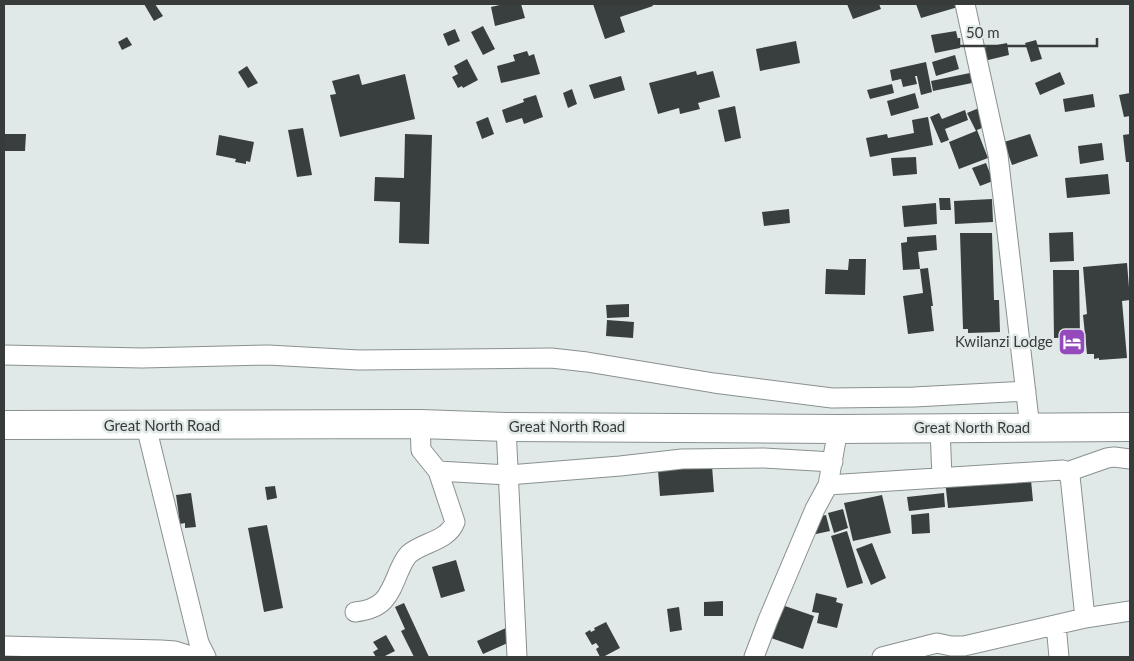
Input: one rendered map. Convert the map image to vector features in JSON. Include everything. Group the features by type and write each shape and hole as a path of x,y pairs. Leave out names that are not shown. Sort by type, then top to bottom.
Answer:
{"highway":[{"name":"Great North Road","path":"4,425 420,424 838,429 1121,427"}],"street":[{"path":"966,4 998,155 1030,428"},
{"path":"4,354 142,358 268,355 359,360 551,358 587,362 714,383 832,398 914,397 1026,391"},
{"path":"355,612 365,611 383,603 404,561 410,554 446,534 453,528 455,522 438,471 422,450 420,424"},
{"path":"146,426 200,643 206,657"},
{"path":"506,426 517,657"},
{"path":"828,485 1060,470 1067,472 1122,458 1121,427"},
{"path":"682,428 682,459"},
{"path":"940,428 942,478"},
{"path":"754,657 814,509 828,485 838,429"},
{"path":"438,471 508,475 682,459 764,458 833,462"},
{"path":"1067,472 1070,476 1085,618"},
{"path":"882,657 936,643 964,646 1085,618 1130,611"},
{"path":"1056,625 1059,657"},
{"path":"4,646 161,650 175,651 194,657"}],"building":[{"path":"144,4 155,4 163,16 154,21"},
{"path":"504,4 521,4 525,18 495,26 491,7"},
{"path":"593,4 652,4 653,6 620,17 625,32 605,39"},
{"path":"847,4 879,4 881,9 853,19"},
{"path":"916,4 957,4 958,7 921,18"},
{"path":"483,26 495,49 483,55 471,32"},
{"path":"455,29 460,41 448,46 443,34"},
{"path":"956,31 960,48 935,53 931,35"},
{"path":"127,37 132,45 122,50 118,42"},
{"path":"1036,40 1042,59 1031,62 1025,43"},
{"path":"796,41 800,63 760,71 756,49"},
{"path":"1007,43 1009,55 984,61 982,48"},
{"path":"527,51 529,56 534,54 540,74 501,83 497,66 515,61 513,55"},
{"path":"955,55 959,69 936,76 932,62"},
{"path":"467,59 478,80 463,88 462,86 458,88 452,77 458,74 454,66"},
{"path":"926,62 932,92 921,95 917,76 915,76 917,84 903,87 901,79 892,81 890,70"},
{"path":"247,66 258,83 248,88 238,72"},
{"path":"696,71 697,75 713,71 720,97 698,103 700,109 680,114 679,108 658,114 649,83"},
{"path":"1060,72 1065,84 1040,95 1035,83"},
{"path":"970,73 972,83 933,91 931,81"},
{"path":"359,74 362,85 405,74 415,119 340,137 330,95 336,94 332,81"},
{"path":"621,76 625,90 594,99 589,85"},
{"path":"892,84 894,93 870,99 867,90"},
{"path":"572,89 577,104 568,108 563,93"},
{"path":"915,93 919,108 891,116 887,101"},
{"path":"1130,93 1130,116 1124,117 1119,95"},
{"path":"1093,94 1095,107 1065,112 1063,99"},
{"path":"536,95 543,117 524,124 522,118 506,123 502,110 524,102 523,99"},
{"path":"735,106 741,138 725,142 718,110"},
{"path":"979,108 987,126 977,130 988,158 959,169 949,142 976,131 967,113"},
{"path":"965,110 968,120 945,129 949,140 941,143 930,117 939,113 942,119"},
{"path":"488,117 494,134 482,139 476,122"},
{"path":"928,117 933,145 870,157 866,138 887,134 888,138 914,133 912,120"},
{"path":"303,128 312,175 297,177 288,130"},
{"path":"4,134 26,134 25,151 4,151"},
{"path":"405,134 432,135 429,244 399,243 400,202 374,201 375,177 404,178"},
{"path":"1030,134 1038,156 1012,165 1004,142"},
{"path":"1130,134 1130,162 1126,162 1123,135"},
{"path":"219,135 254,142 250,162 246,161 246,164 235,162 236,159 216,155"},
{"path":"1102,143 1104,160 1080,164 1078,146"},
{"path":"916,157 917,174 893,176 891,158"},
{"path":"986,163 993,181 980,186 972,168"},
{"path":"1108,174 1110,194 1067,198 1065,178"},
{"path":"939,198 950,198 951,210 940,210"},
{"path":"992,199 993,222 955,224 954,201"},
{"path":"936,203 937,224 904,227 902,206"},
{"path":"789,209 790,223 764,226 762,212"},
{"path":"1073,232 1074,261 1050,262 1049,233"},
{"path":"960,233 992,233 994,300 999,300 1000,332 968,333 968,329 963,329"},
{"path":"936,235 937,250 918,252 920,269 903,270 901,243 907,242 907,237"},
{"path":"849,259 866,259 865,295 825,294 826,269 848,270"},
{"path":"1127,263 1130,300 1122,301 1127,358 1094,359 1094,354 1087,354 1083,315 1087,314 1083,267"},
{"path":"928,268 934,331 908,334 903,296 923,293 920,269"},
{"path":"1053,270 1079,270 1080,337 1054,338"},
{"path":"629,304 629,317 607,318 606,305"},
{"path":"607,320 634,322 633,338 606,336"},
{"path":"712,466 714,492 660,496 658,470"},
{"path":"1030,470 1033,501 948,508 945,480"},
{"path":"275,486 277,498 267,500 265,487"},
{"path":"191,493 196,527 185,528 185,523 180,524 176,495"},
{"path":"944,493 945,507 909,511 907,497"},
{"path":"882,495 891,533 853,541 844,503"},
{"path":"843,509 848,528 834,533 828,513"},
{"path":"929,513 930,533 912,534 911,515"},
{"path":"826,515 830,531 816,534 812,518"},
{"path":"267,525 283,608 264,612 248,528"},
{"path":"847,531 863,583 847,588 831,536"},
{"path":"872,543 886,578 871,585 856,549"},
{"path":"456,560 465,591 441,598 432,567"},
{"path":"816,593 837,598 836,602 843,604 837,628 817,623 819,613 812,612"},
{"path":"723,601 723,616 704,616 704,602"},
{"path":"404,603 429,657 414,657 401,631 405,629 395,607"},
{"path":"782,605 814,616 803,649 771,638"},
{"path":"679,607 682,630 670,632 667,609"},
{"path":"606,622 620,648 600,657 596,649 599,647 596,643 592,645 585,633 595,630 594,628"},
{"path":"506,628 512,641 483,654 477,641"},
{"path":"386,635 395,651 383,657 376,657 373,652 378,649 373,642"}],"place":[{"name":"Kwilanzi Lodge","path":"1072,342"}]}
